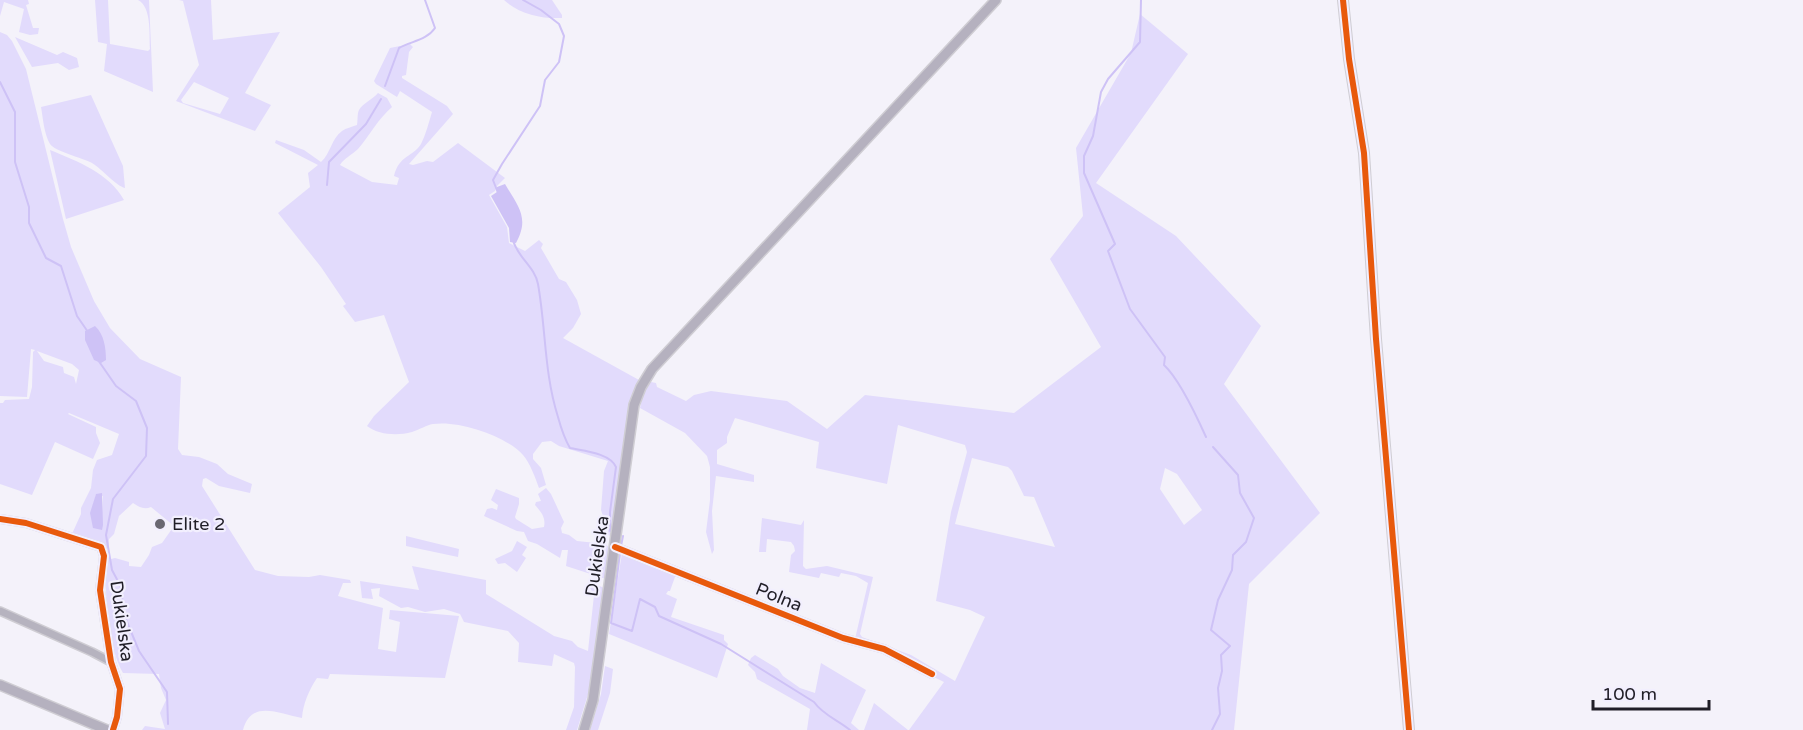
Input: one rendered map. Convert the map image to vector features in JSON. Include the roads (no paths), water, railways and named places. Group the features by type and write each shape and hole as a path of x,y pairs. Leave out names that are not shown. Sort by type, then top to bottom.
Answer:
{"main road":[{"name":"Dukielska","path":"584,730 593,700 634,405 641,387 652,369 996,0"},
{"path":"1344,0 1347,38 1365,163 1376,349 1409,730"},
{"path":"0,685 107,730"}],"street":[{"name":"Dukielska","path":"0,519 26,523 101,548 104,556 100,590 111,662 120,689 113,730"},
{"name":"Polna","path":"615,548 843,638 884,649 932,674"},
{"name":"Dukielska","path":"0,611 92,651 111,662"}],"waterway":[{"path":"385,86 399,48 424,38 435,28 425,0"},
{"path":"498,193 493,180 540,106 545,80 559,62 564,36 559,24 523,0"},
{"path":"1141,0 1140,42 1108,79 1101,92 1093,136 1084,156 1084,173 1115,244 1108,251 1130,309 1165,357 1164,365 1182,389 1206,437"},
{"path":"0,82 15,112 15,162 29,207 29,223 46,258 61,266 77,316 88,332"},
{"path":"327,185 329,162 366,124 381,99"},
{"path":"513,240 538,284 550,384 566,440 570,448 602,456 613,462 616,467 610,531"},
{"path":"98,360 116,386 136,401 147,428 146,456 113,499 106,535 112,570 120,585 125,617 139,651 167,692 168,724"},
{"path":"1212,730 1220,714 1218,688 1222,671 1221,655 1230,646 1211,630 1218,600 1232,570 1233,555 1246,542 1254,518 1240,493 1238,475 1213,447"},
{"path":"621,546 623,536"},
{"path":"620,553 611,623 632,631 640,599 655,607 659,616 721,644 814,702 826,714 850,730"}],"place":[{"name":"Elite 2","path":"160,524"}]}
